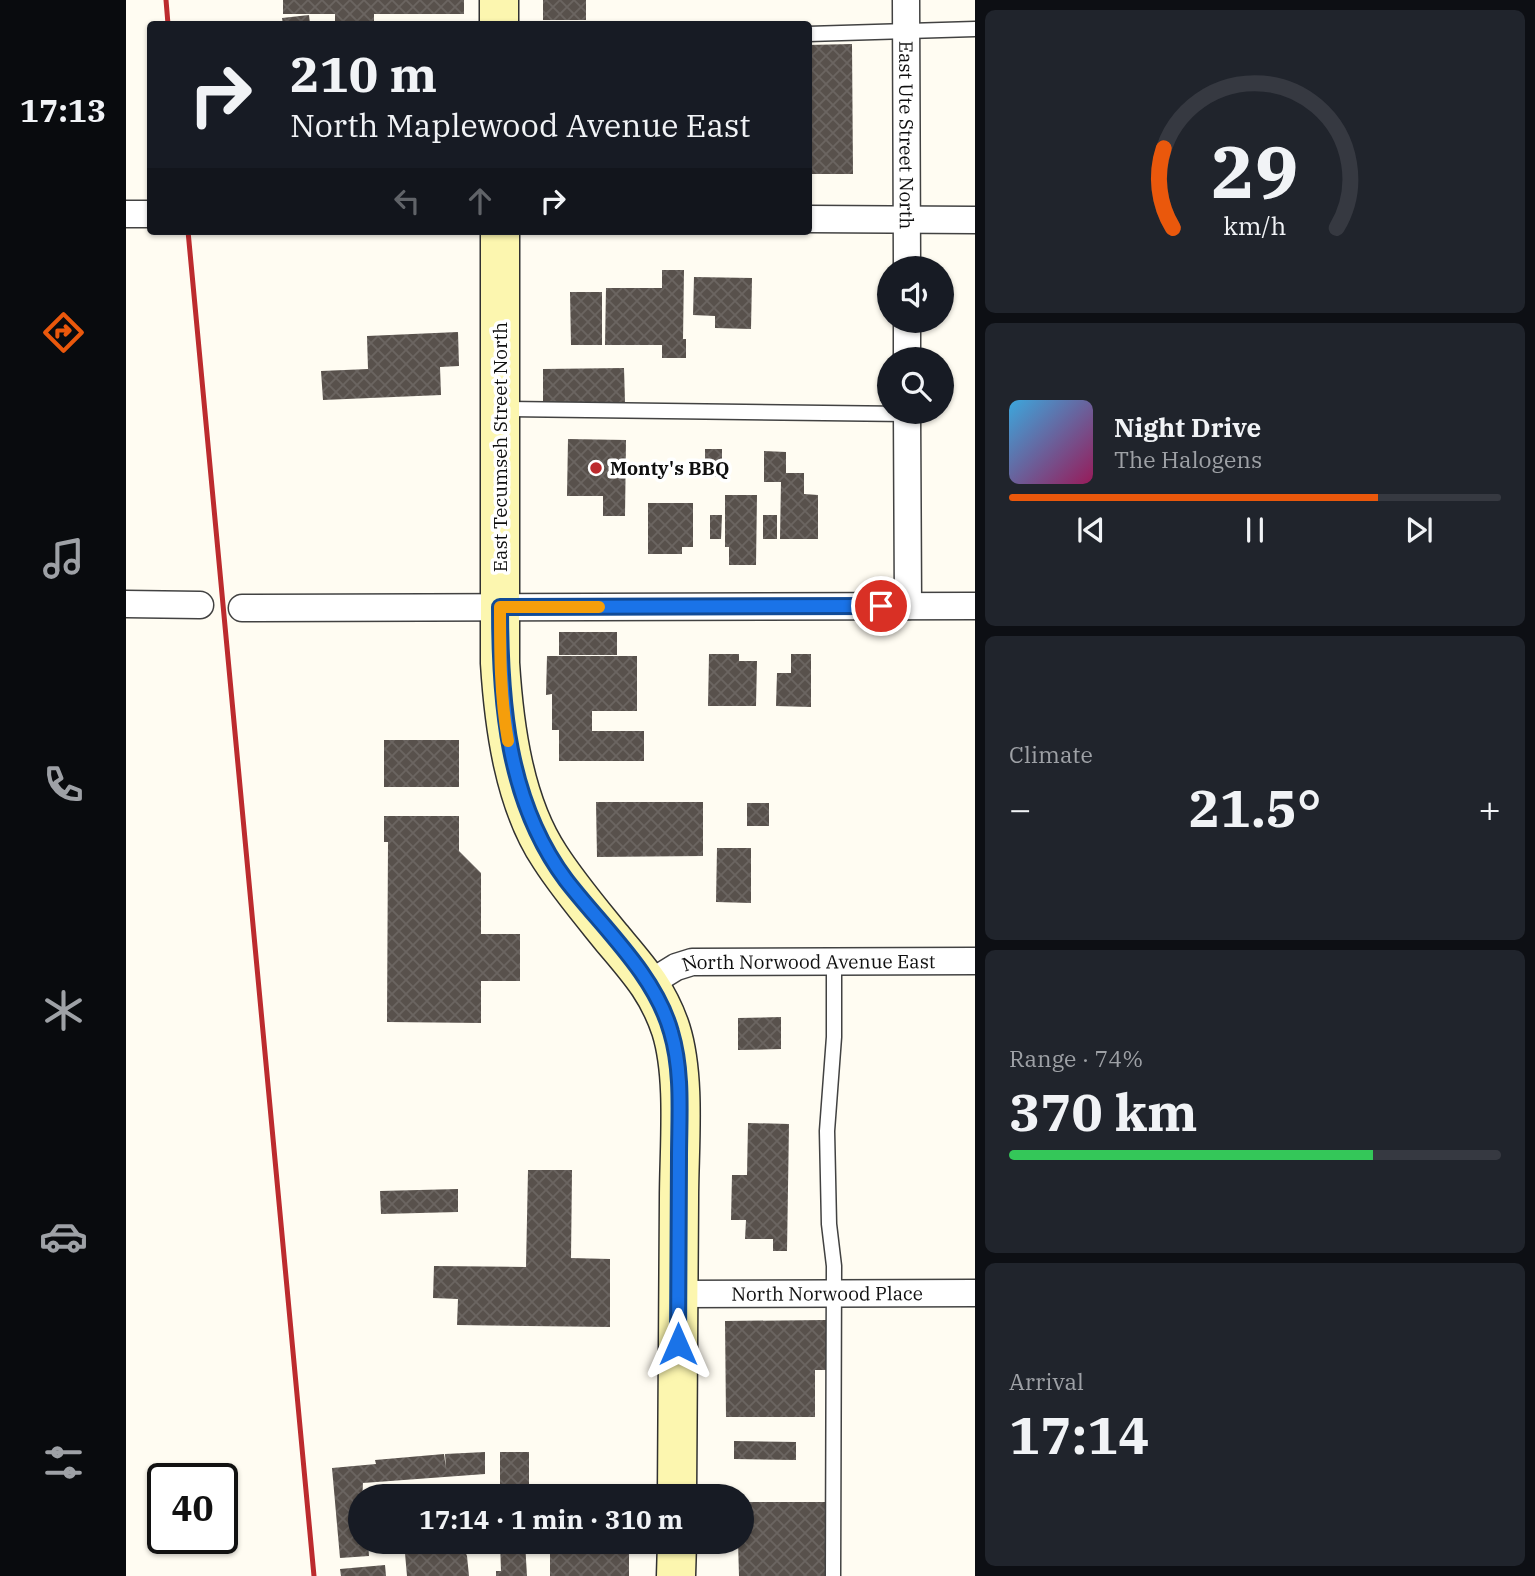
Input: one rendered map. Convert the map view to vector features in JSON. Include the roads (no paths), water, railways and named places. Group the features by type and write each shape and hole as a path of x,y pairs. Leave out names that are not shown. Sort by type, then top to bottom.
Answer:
{"street":[{"path":"499,0 499,21"},
{"name":"East Ute Street North","path":"906,0 906,256"},
{"path":"126,214 147,214"},
{"path":"812,219 975,219"},
{"name":"East Tecumseh Street North","path":"500,235 500,607 503,710 509,747 531,821 548,854 650,983 672,1032 677,1057 680,1124 677,1484"},
{"path":"907,424 908,606"},
{"path":"126,604 200,604"},
{"path":"242,608 975,606"},
{"name":"North Norwood Avenue East","path":"650,983 676,967 692,962 975,961"},
{"name":"North Norwood Place","path":"678,1294 975,1293"},
{"path":"676,1576 677,1554"}],"lane":[{"path":"812,34 975,29"},
{"path":"501,409 877,412"},
{"path":"833,1576 834,1293 827,1131 834,1037 834,962"}],"railway":[{"path":"166,0 168,21"},
{"path":"188,235 314,1576"}],"place":[{"name":"Monty's BBQ","path":"596,468"}]}
